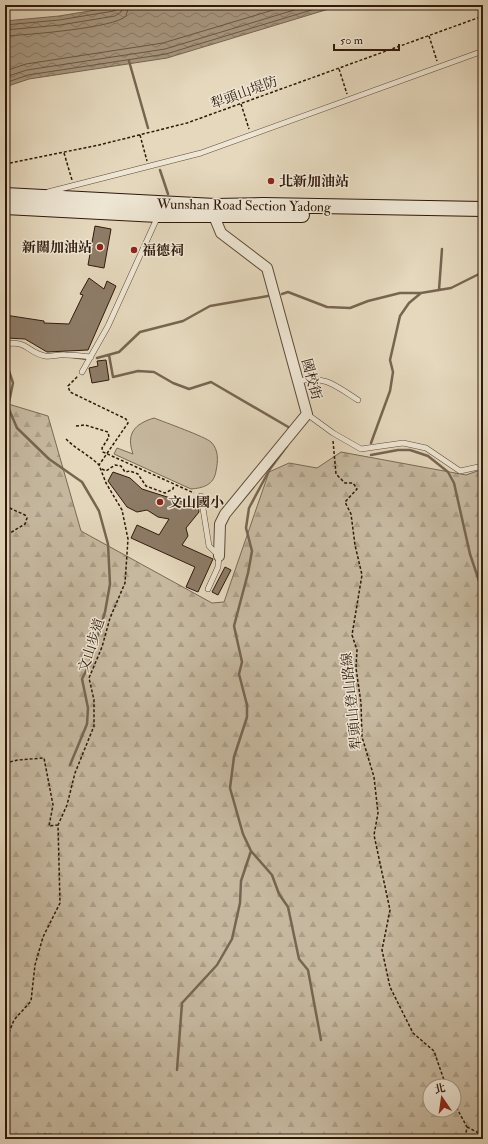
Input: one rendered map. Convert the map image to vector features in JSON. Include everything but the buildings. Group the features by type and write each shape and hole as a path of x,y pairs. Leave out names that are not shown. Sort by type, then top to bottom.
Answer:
{"main road":[{"name":"Wunshan Road Section Yadong","path":"5,195 158,209"},
{"name":"Wunshan Road Section Yadong","path":"5,207 215,211 263,210 483,219"},
{"name":"Wunshan Road Section Yadong","path":"299,211 483,209"}],"street":[{"name":"國校街","path":"215,211 221,233 267,268 307,414 225,514 220,524 219,556"}],"lane":[{"path":"30,197 201,153 483,50"},
{"path":"82,372 108,326 158,209"},
{"path":"5,344 24,344 34,352 46,356 66,354 91,357"},
{"path":"298,380 312,378 330,382 358,400"},
{"path":"307,414 333,434 361,449 403,443 426,448 460,471 483,466"},
{"path":"201,496 209,546 219,556 218,567 208,589"}],"path":[{"name":"犁頭山堤防","path":"5,164 140,135 187,123 483,16"},
{"path":"429,36 439,67"},
{"path":"339,68 349,99"},
{"path":"241,104 250,135"},
{"path":"140,135 148,166"},
{"path":"64,152 73,186"},
{"path":"66,439 75,448 92,458 99,465 128,423 126,418 70,392 68,386 82,372"},
{"path":"76,426 85,425 108,432 109,437 102,448 103,452 201,496"},
{"name":"犁頭山登山路線","path":"333,434 336,474 345,483 354,483 357,489 345,502 351,514 354,545 362,575 352,635 357,650 356,668 361,703 362,737 374,777 378,813 374,835 390,910 382,950 390,987 413,1032 434,1051 443,1078"},
{"path":"121,466 124,462"},
{"name":"文山步道","path":"5,1042 14,1020 32,1000 35,965 43,937 60,904 58,825 67,805 75,774 94,726 94,700 89,678 102,647 110,618 125,583 128,539 122,510 106,483 99,465"},
{"path":"101,469 106,471 115,465 121,466 125,472 130,471 138,474 146,486 166,493 172,489 174,485"},
{"path":"5,506 25,515 27,518 25,524 5,536"},
{"path":"5,763 18,760 44,758 53,805 49,826 58,825"},
{"path":"462,1118 466,1127 465,1139"},
{"path":"466,1127 483,1135"},
{"path":"5,1129 11,1139"},
{"path":"14,1139 41,1134 66,1139"}],"green space":[{"path":"5,403 48,416 81,531 212,603 224,602 269,472 289,463 317,468 341,452 466,475 483,469 483,1139 5,1139"},
{"path":"154,418 193,433 208,440 214,445 217,452 217,467 215,476 210,483 204,487 191,489 114,454 117,448 133,454 131,447 131,435 133,431 141,423"}],"water":[{"path":"126,5 342,5 167,58 29,79 5,87 5,21 59,16"}],"waterway":[{"path":"129,61 148,128"},
{"path":"160,170 168,194"},
{"path":"439,290 442,249"},
{"path":"282,294 288,292 327,307 350,308 368,301 400,293 421,293 451,288 483,272"},
{"path":"371,443 390,391 393,372 390,360 400,316 409,303 421,293"},
{"path":"97,358 119,352 140,332 183,321 210,306 268,296"},
{"path":"109,355 113,377 138,371 154,372 173,383 189,389 211,382 290,428"},
{"path":"73,357 86,359"},
{"path":"5,359 13,383 8,407 17,428 49,459 82,482 99,511 108,544 110,584 105,612 89,665 82,679 88,708 87,724 70,765"},
{"path":"287,446 270,469 249,508 246,528 252,551 248,573 234,626 242,662 239,674 247,705 247,717 234,757 230,788 243,834 251,851 272,875 279,894 288,907 299,959 308,970 321,1040"},
{"path":"371,455 398,450 410,450 428,456 448,472 454,483 470,554 483,593"},
{"path":"177,1070 182,1003 217,965 232,939 240,903 241,881 251,851"}],"place":[{"name":"北新加油站","path":"271,181"},
{"name":"新關加油站","path":"100,247"},
{"name":"福德祠","path":"134,250"},
{"name":"文山國小","path":"160,502"}]}
